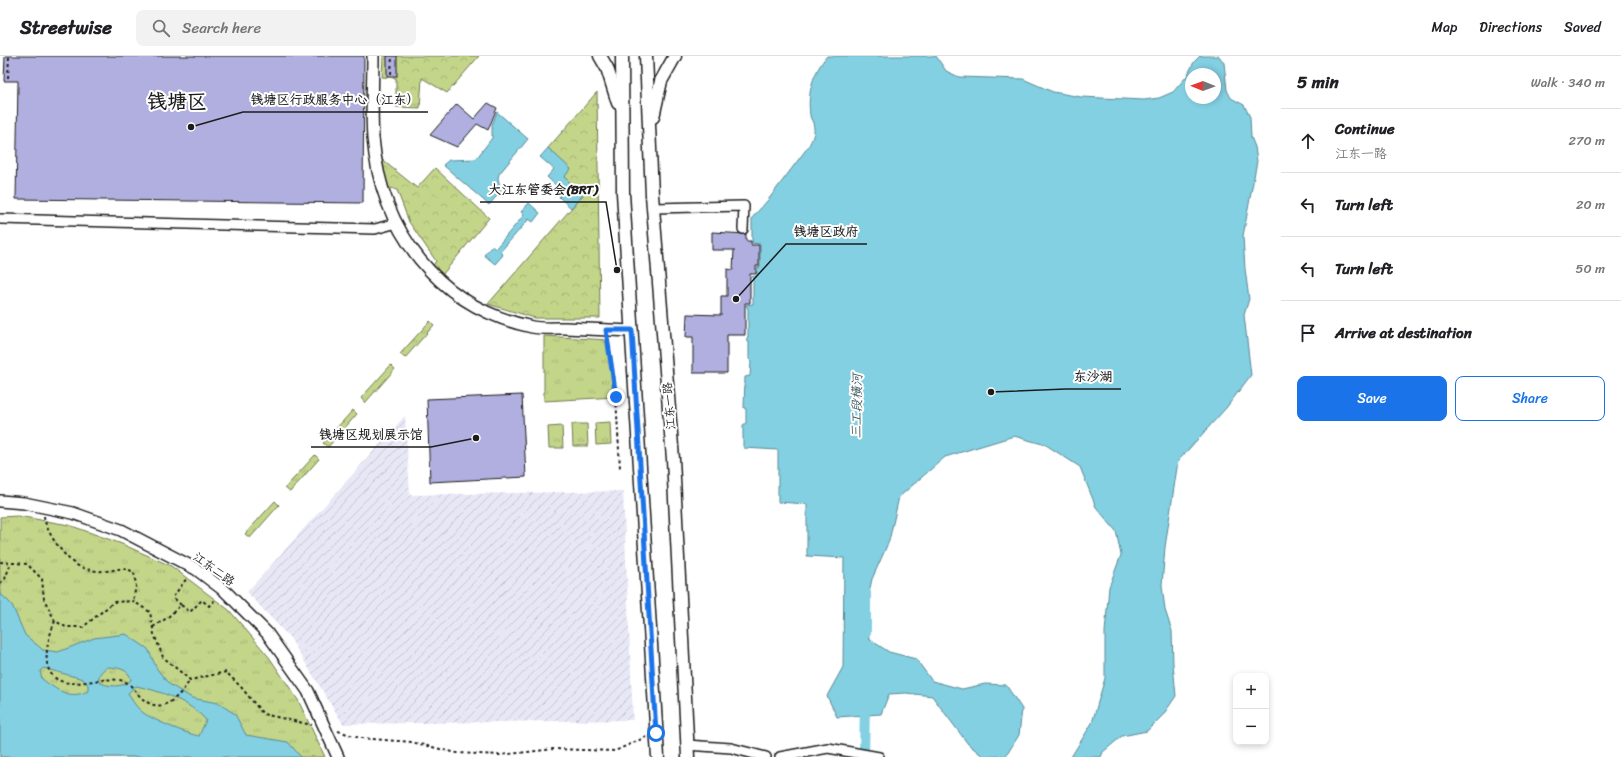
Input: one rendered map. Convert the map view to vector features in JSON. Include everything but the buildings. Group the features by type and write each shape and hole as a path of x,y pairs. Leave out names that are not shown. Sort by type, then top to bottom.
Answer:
{"main road":[{"path":"600,56 607,68 622,116"},
{"path":"622,56 623,193 658,757"},
{"name":"江东一路","path":"646,56 653,208 673,459 687,753"},
{"path":"649,132 661,81 675,56"}],"street":[{"path":"373,56 373,137 382,190 397,223 415,254 438,280 457,295 483,310 533,327 632,330"},
{"path":"653,208 744,202 743,229"},
{"path":"0,219 375,229 397,223"},
{"name":"江东二路","path":"0,501 73,513 121,530 196,569 225,592 267,634 308,691 338,757"},
{"path":"687,753 731,748 766,757"},
{"path":"780,757 828,748 879,757"}],"path":[{"path":"8,78 9,56"},
{"path":"391,74 392,56"},
{"path":"606,330 616,397 620,468"},
{"path":"43,507 45,521 53,539 72,562 87,569 104,571 123,568 134,572 136,586 133,601"},
{"path":"0,583 5,579 11,563"},
{"path":"187,578 173,597 181,605 190,612 202,600 209,606 215,600"},
{"path":"152,627 167,618 181,605"},
{"path":"55,621 49,636 46,658 50,672 62,682 83,683 100,680 119,680 127,682 144,700 155,706 164,705 173,700 184,690 190,680"}],"shaded area":[{"path":"405,416 410,495 623,491 633,720 343,724 290,638 247,592"}],"green space":[{"path":"383,56 479,56 447,93 422,78 420,108 396,107 396,78 382,77"},
{"path":"597,92 600,318 535,318 488,304 583,195 564,177 570,169 548,148"},
{"path":"381,159 417,188 435,168 489,218 442,275 432,267 436,261 409,222 397,190 387,187"},
{"path":"430,321 434,325 405,358 400,354"},
{"path":"544,336 608,340 616,397 544,401"},
{"path":"391,365 395,369 365,403 361,398"},
{"path":"353,410 357,414 328,447 323,443"},
{"path":"610,422 611,444 596,445 595,423"},
{"path":"572,424 587,424 588,446 573,446"},
{"path":"562,426 563,448 549,448 548,427"},
{"path":"315,455 319,459 290,492 285,488"},
{"path":"275,501 279,505 250,538 245,534"},
{"path":"18,516 69,525 122,544 171,566 229,610 269,657 298,700 325,757 0,757 0,517"}],"water":[{"path":"827,56 936,56 946,71 959,77 1023,79 1053,92 1081,97 1144,100 1159,98 1173,92 1185,78 1185,104 1221,104 1221,68 1191,68 1200,56 1219,56 1224,63 1227,90 1231,98 1244,105 1250,117 1251,137 1255,147 1257,161 1243,236 1249,299 1244,315 1251,375 1226,408 1178,461 1165,547 1162,585 1165,610 1172,631 1176,696 1163,715 1147,731 1122,736 1103,752 1101,757 1071,757 1092,723 1105,678 1105,632 1109,587 1121,555 1116,531 1096,507 1080,467 1046,445 1014,436 945,457 899,497 889,541 872,579 865,612 869,639 889,652 916,659 932,681 962,689 985,684 1006,685 1022,709 1019,735 1006,756 984,757 968,744 932,696 906,693 889,694 881,714 837,717 827,696 843,667 844,558 807,556 807,504 778,502 778,450 744,448 743,446 743,425 746,423 746,409 744,408 745,377 750,376 751,361 749,359 749,342 746,341 748,336 748,309 746,305 753,304 753,279 751,277 757,276 757,268 760,267 760,244 752,243 752,218 768,200 811,142 814,130 810,116 809,98 812,83 818,69"},
{"path":"497,112 528,139 499,174 498,178 501,191 489,205 443,165 449,160 476,159 492,138 492,125"},
{"path":"548,148 571,169 564,177 583,195 571,208 559,197 563,192 547,177 554,169 540,157"},
{"path":"529,203 540,213 533,222 529,219 500,252 503,255 495,264 484,255 492,246 495,249 524,215 521,212"},
{"path":"0,593 12,605 25,635 43,650 58,652 94,638 126,634 148,649 157,669 169,684 192,698 218,703 235,714 246,735 288,742 301,757 0,757","holes":["108,667 119,668 125,671 128,673 131,680 128,683 115,686 102,684 99,682 100,673","43,668 83,679 88,685 88,691 81,694 69,694 58,690 42,679 40,671","136,686 165,694 183,702 206,720 199,736 169,726 152,718 137,707 128,693"]}],"waterway":[{"name":"三工段横河","path":"866,593 866,633"},
{"name":"三工段横河","path":"864,757 865,703"}],"place":[{"name":"钱塘区行政服务中心（江东）","path":"191,127"},
{"name":"大江东管委会(BRT)","path":"617,270"},
{"name":"钱塘区政府","path":"736,299"},
{"name":"东沙湖","path":"991,392"},
{"name":"钱塘区规划展示馆","path":"476,438"}],"district":[{"name":"钱塘区","path":"177,101"}],"route":[{"path":"616,397 606,330 632,330 656,733"}]}
